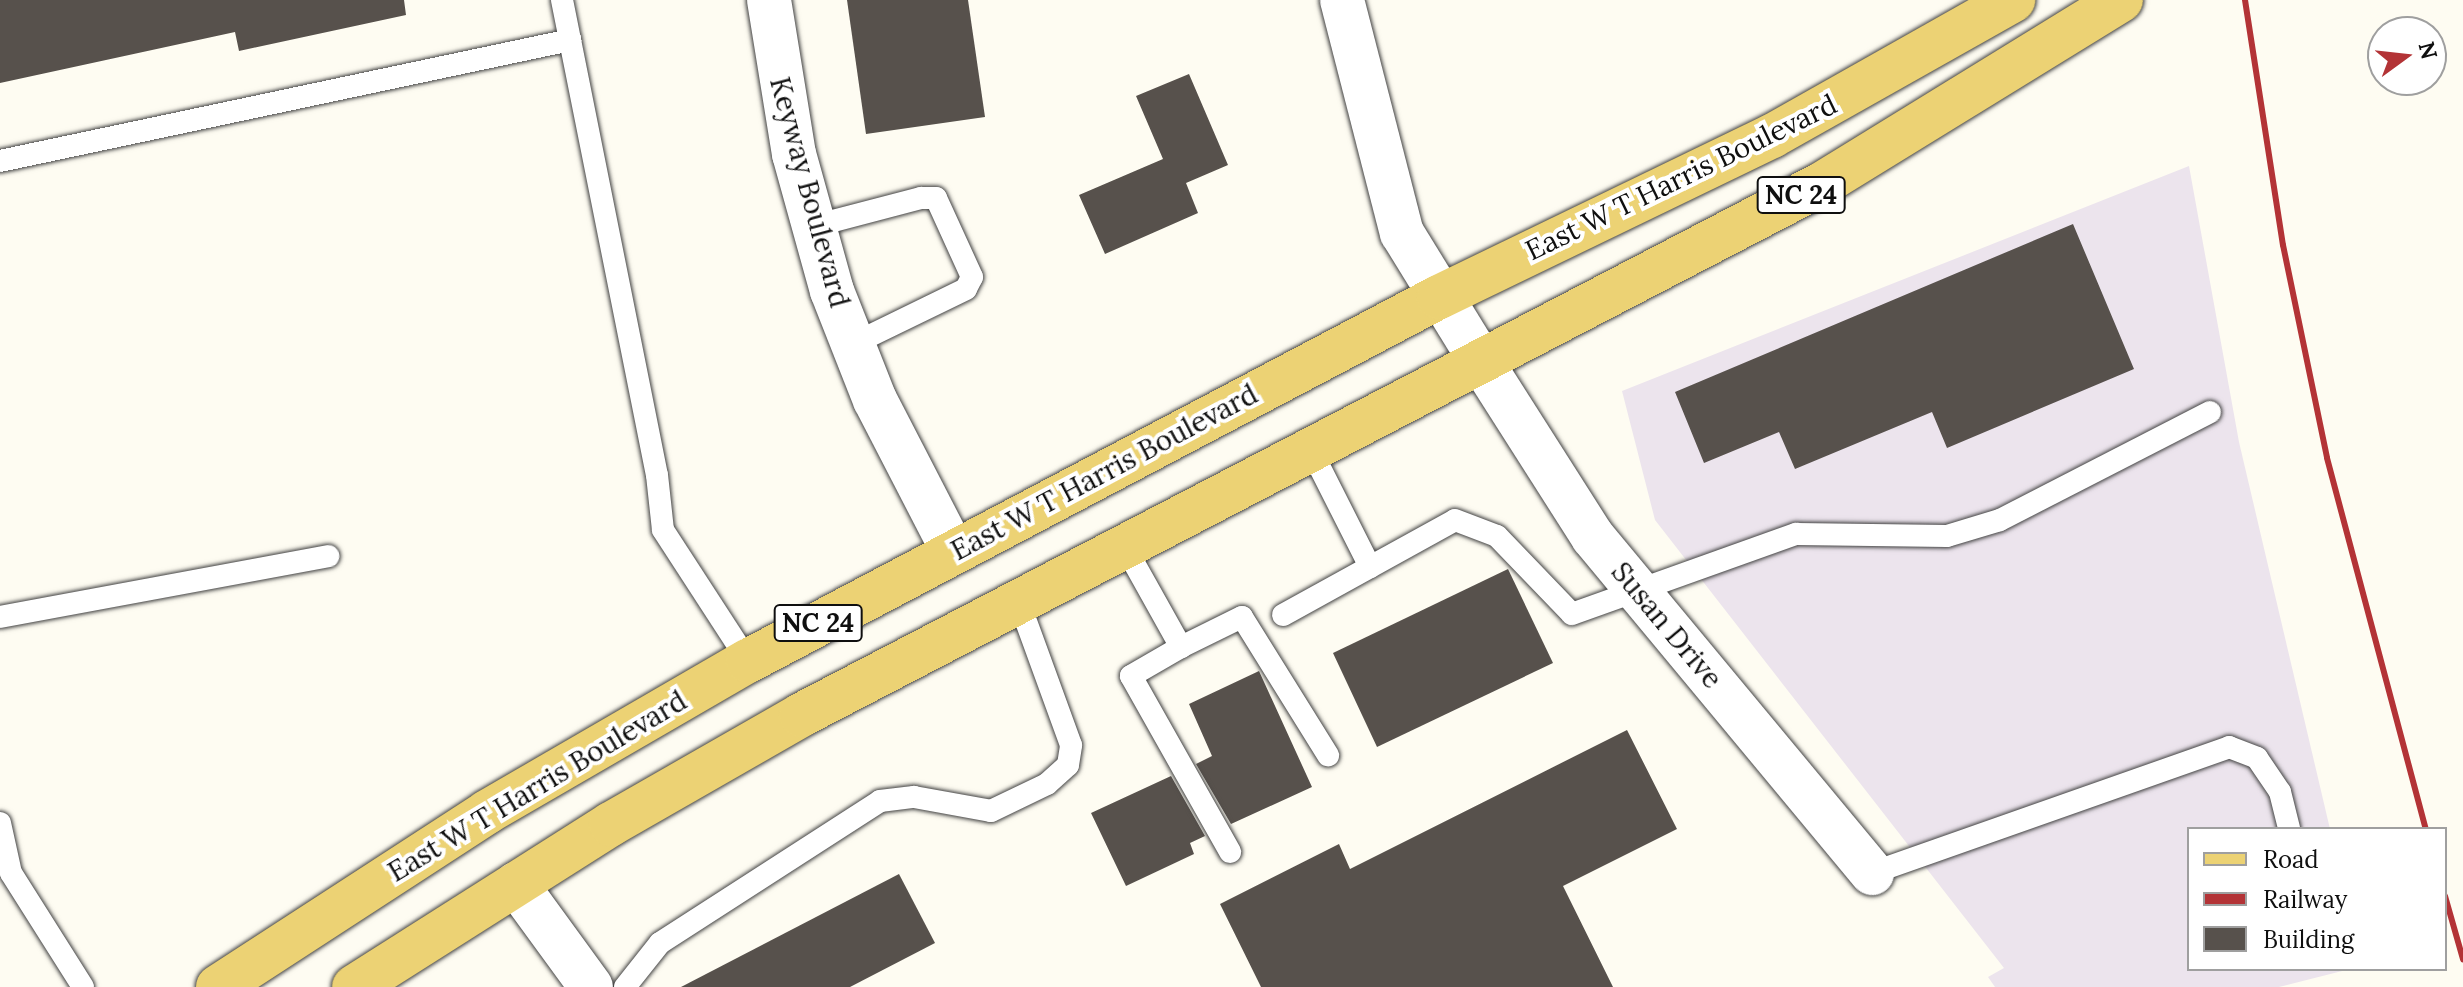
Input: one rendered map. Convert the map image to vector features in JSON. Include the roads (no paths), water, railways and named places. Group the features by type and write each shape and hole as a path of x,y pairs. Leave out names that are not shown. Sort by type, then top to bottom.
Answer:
{"main road":[{"name":"East W T Harris Boulevard","path":"218,987 487,812 748,661 1439,297 1772,136 2013,0"},
{"name":"NC 24","path":"354,987 516,884 801,715 1018,599 1312,452 1822,184 2115,4"}],"street":[{"name":"Keyway Boulevard","path":"769,0 785,108 814,226 853,344 875,400 953,551"},
{"name":"Susan Drive","path":"1342,0 1402,233 1439,297 1593,537 1872,873"},
{"path":"516,884 591,987"}],"lane":[{"path":"562,0 657,475 663,530 748,661"},
{"path":"0,161 570,40"},
{"path":"814,226 921,198 936,198 972,277 966,289 853,344"},
{"path":"1283,615 1455,520 1497,536 1572,614 1638,594 1796,534 1947,536 2000,520 2210,412"},
{"path":"1312,452 1370,567"},
{"path":"1125,547 1181,647"},
{"path":"0,617 328,556"},
{"path":"625,987 660,943 880,801 914,797 991,811 1047,784 1068,765 1071,745 1018,599"},
{"path":"1230,852 1131,676 1242,617 1328,755"},
{"path":"1872,873 2229,747 2257,758 2280,792 2289,827"},
{"path":"0,823 11,873 83,987"}],"railway":[{"path":"2245,0 2283,245 2327,458 2425,827"},
{"path":"2447,903 2463,959"}]}
